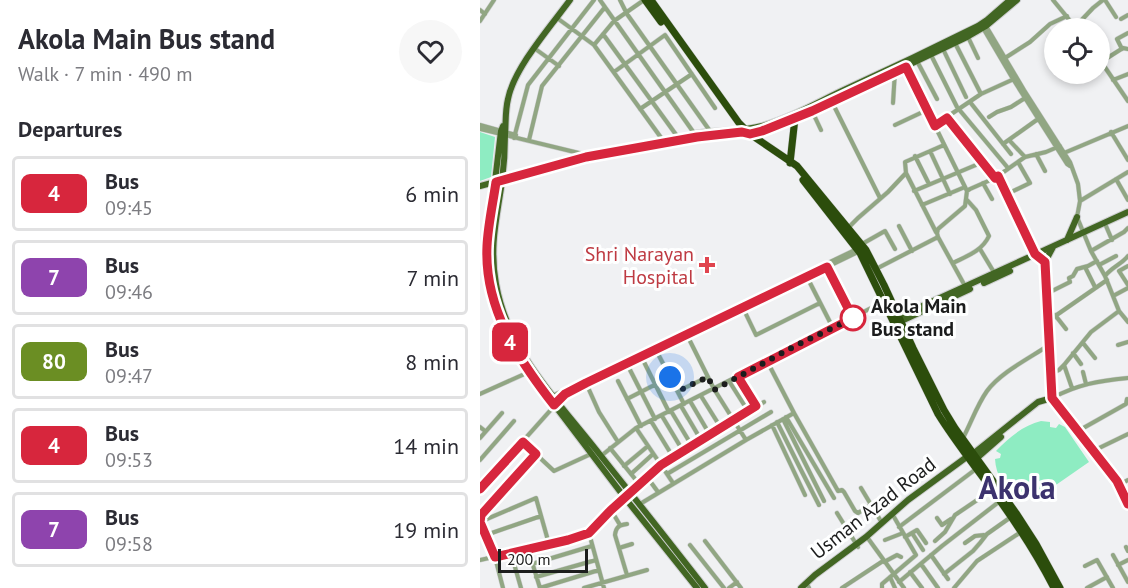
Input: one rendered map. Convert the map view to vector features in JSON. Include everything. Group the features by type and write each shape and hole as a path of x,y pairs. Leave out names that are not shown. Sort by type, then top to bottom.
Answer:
{"highway":[{"path":"645,0 743,131 797,166 848,228 876,269 938,414 1016,513 1036,544 1059,588"},
{"path":"651,0 743,131"},
{"path":"795,118 790,162 861,248 884,302 897,320 944,410 963,439 977,469 1040,560 1054,588"}],"main road":[{"path":"570,0 534,48 515,79 508,98 499,181 487,248 492,290 513,346 528,368 697,588"},
{"path":"614,152 619,148 694,133 762,131 831,102 983,25 1010,0"},
{"path":"480,186 589,156 743,131 761,126 895,69 906,67 968,37 1017,0"},
{"path":"972,457 1038,402 1049,399 1045,262 1052,249 1066,240 1106,226 1128,214"},
{"path":"897,320 1128,214"},
{"path":"1066,240 1077,218"},
{"path":"1037,256 1045,262"},
{"path":"897,320 965,287 996,275"},
{"path":"528,368 552,396 591,454 599,458"},
{"name":"Usman Azad Road","path":"808,587 910,502 972,457"},
{"name":"Usman Azad Road","path":"867,538 908,500 972,457"},
{"path":"628,496 639,504 705,588"},
{"name":"Usman Azad Road","path":"801,588 815,575 857,546"}],"street":[{"path":"480,21 494,0"},
{"path":"516,137 528,85 594,0"},
{"path":"600,0 694,133"},
{"path":"620,0 626,12 710,131"},
{"path":"594,45 614,21 645,0"},
{"path":"1005,58 1031,41 1050,24 1067,16 1053,0"},
{"path":"1084,18 1104,0 1118,18 1128,15"},
{"path":"529,140 542,86 605,7"},
{"path":"480,10 485,14"},
{"path":"557,18 594,45 662,139"},
{"path":"983,25 1005,58 1025,98 1047,130"},
{"path":"983,25 1047,130 1070,162 1078,184 1080,201 1077,218 1119,311 1128,322"},
{"path":"1122,49 1117,39 1128,33"},
{"path":"603,34 677,136"},
{"path":"614,72 666,36 715,108"},
{"path":"968,37 978,58"},
{"path":"955,43 981,94"},
{"path":"534,48 559,66"},
{"path":"1110,56 1124,48 1128,49"},
{"path":"942,49 966,97"},
{"path":"931,55 959,110 1008,168"},
{"path":"917,62 937,99"},
{"path":"876,269 912,251 937,235 938,229 965,206 967,200 966,189 906,67"},
{"path":"893,103 895,69"},
{"path":"640,109 692,74"},
{"path":"1113,80 1128,74"},
{"path":"1110,76 1128,101"},
{"path":"935,126 981,94 1015,78"},
{"path":"1119,89 1128,89"},
{"path":"989,117 1025,98"},
{"path":"831,102 880,198"},
{"path":"970,102 1011,153"},
{"path":"895,125 927,110"},
{"path":"812,111 821,130"},
{"path":"947,118 996,177 1007,194 1037,256"},
{"path":"1003,144 1038,119"},
{"path":"1064,153 1128,126"},
{"path":"480,127 589,156"},
{"path":"1111,132 1128,160"},
{"path":"1009,140 1025,157"},
{"path":"944,145 905,162 906,173 965,287"},
{"path":"922,205 983,183 1025,157 1046,152 1058,146"},
{"path":"1058,146 1067,164 1071,166"},
{"path":"930,150 950,194"},
{"path":"1036,154 1045,171"},
{"path":"915,156 929,184"},
{"path":"915,191 983,162"},
{"path":"1007,194 1030,183 1018,162"},
{"path":"1080,201 1128,172"},
{"path":"848,228 906,173"},
{"path":"1116,179 1128,200"},
{"path":"983,183 993,199"},
{"path":"953,263 980,249 989,234 976,210 967,200"},
{"path":"899,226 912,251"},
{"path":"1106,226 1112,240"},
{"path":"1090,251 1112,240 1128,228"},
{"path":"480,489 565,394 641,355 656,350 827,267 885,231 895,249"},
{"path":"552,396 861,248"},
{"path":"980,249 996,275"},
{"path":"1046,294 1070,282 1069,278 1077,269 1116,256"},
{"path":"1047,321 1095,287 1128,256"},
{"path":"1113,296 1128,287 1119,272 1128,266"},
{"path":"827,267 853,318"},
{"path":"1086,269 1095,287"},
{"path":"807,277 833,328"},
{"path":"599,458 636,428 884,302"},
{"path":"743,308 756,334 820,303"},
{"path":"1050,374 1064,365 1090,332 1119,311"},
{"path":"1055,315 1065,329"},
{"path":"687,335 714,390 746,440"},
{"path":"1118,345 1128,342"},
{"path":"1083,343 1095,358"},
{"path":"963,439 990,388 1007,373 1049,345"},
{"path":"656,350 701,440"},
{"path":"1073,353 1081,364"},
{"path":"641,355 670,411 692,446"},
{"path":"767,362 838,490 844,492 858,513 871,505"},
{"path":"627,363 653,420 674,457"},
{"path":"1064,365 1072,388"},
{"path":"480,394 528,368"},
{"path":"1083,372 1086,384"},
{"path":"627,399 670,377"},
{"path":"678,391 708,377"},
{"path":"738,377 756,406"},
{"path":"1128,378 1096,381 1072,388 1049,399 1078,431 1119,485 1128,504"},
{"path":"618,381 641,426"},
{"path":"729,381 748,411"},
{"path":"586,383 599,412 618,442"},
{"path":"701,396 721,428"},
{"path":"1078,431 1126,404 1127,399"},
{"path":"690,401 710,435"},
{"path":"480,560 589,533 661,465 764,402"},
{"path":"667,474 771,412"},
{"path":"639,504 794,412"},
{"path":"480,438 502,413"},
{"path":"662,416 683,451"},
{"path":"784,418 834,498"},
{"path":"784,418 824,501"},
{"path":"480,459 514,421"},
{"path":"777,422 819,505"},
{"path":"772,425 805,495"},
{"path":"480,427 486,431"},
{"path":"636,428 673,483"},
{"path":"1093,451 1128,434"},
{"path":"523,442 554,471 591,454"},
{"path":"624,466 648,446"},
{"path":"610,448 640,484"},
{"path":"502,588 495,557 480,522 482,513 536,454"},
{"path":"631,474 653,454"},
{"path":"899,527 977,469"},
{"path":"647,477 658,492"},
{"path":"480,478 486,483"},
{"path":"1119,485 1128,480"},
{"path":"861,488 882,524"},
{"path":"937,518 942,525 992,490"},
{"path":"480,522 534,498 537,499 549,544"},
{"path":"899,582 1000,501"},
{"path":"611,510 620,525"},
{"path":"837,513 857,546"},
{"path":"486,535 541,516"},
{"path":"944,574 973,551 985,535 1011,516"},
{"path":"882,588 890,577 916,555 894,517"},
{"path":"935,541 945,532 954,517"},
{"path":"627,524 620,525 616,529 615,536 627,575"},
{"path":"885,540 917,530 926,543"},
{"path":"954,588 977,561 1021,531"},
{"path":"589,533 604,588"},
{"path":"912,533 923,550"},
{"path":"965,543 976,536 985,535"},
{"path":"867,538 884,561 895,588"},
{"path":"705,541 741,588"},
{"path":"618,548 632,544"},
{"path":"690,545 724,588"},
{"path":"532,564 592,546"},
{"path":"528,549 540,588 599,570"},
{"path":"511,553 521,588"},
{"path":"842,588 884,561 897,555 901,557"},
{"path":"932,555 948,579"},
{"path":"1113,555 1128,582"},
{"path":"536,577 596,560"},
{"path":"1085,566 1097,560 1113,588"},
{"path":"1118,565 1128,560"},
{"path":"921,564 938,588"},
{"path":"584,588 647,570"},
{"path":"910,572 922,588"},
{"path":"890,577 904,588"},
{"path":"889,588 890,577"},
{"path":"1087,588 1107,577"},
{"path":"729,588 736,582"}],"green space":[{"path":"480,132 495,137 491,177 480,181"},
{"path":"1041,421 1050,422 1050,427 1056,428 1059,424 1065,427 1089,462 1053,487 1050,483 1031,496 1024,494 1022,500 1007,488 1000,478 995,459 1000,458 1001,454 996,451 1017,433"}],"bus line":[{"name":"4","path":"480,489 523,442 536,454 481,515 480,522 495,557 589,533 661,465 756,406 738,377 853,318 827,267 586,383 565,394 554,405 524,365 496,306 487,248 496,182 586,157 697,137 742,132 750,134 762,131 812,111 906,67 935,126 947,118 995,178 998,176 1035,254 1045,262 1052,398 1117,481 1128,504"}],"place":[{"name":"Shri Narayan Hospital","path":"707,265"},
{"name":"Akola Main Bus stand","path":"853,318"}],"district":[{"name":"Akola","path":"1017,488"}],"route":[{"path":"670,377 678,391 708,377 714,390 795,346 853,318"}]}
